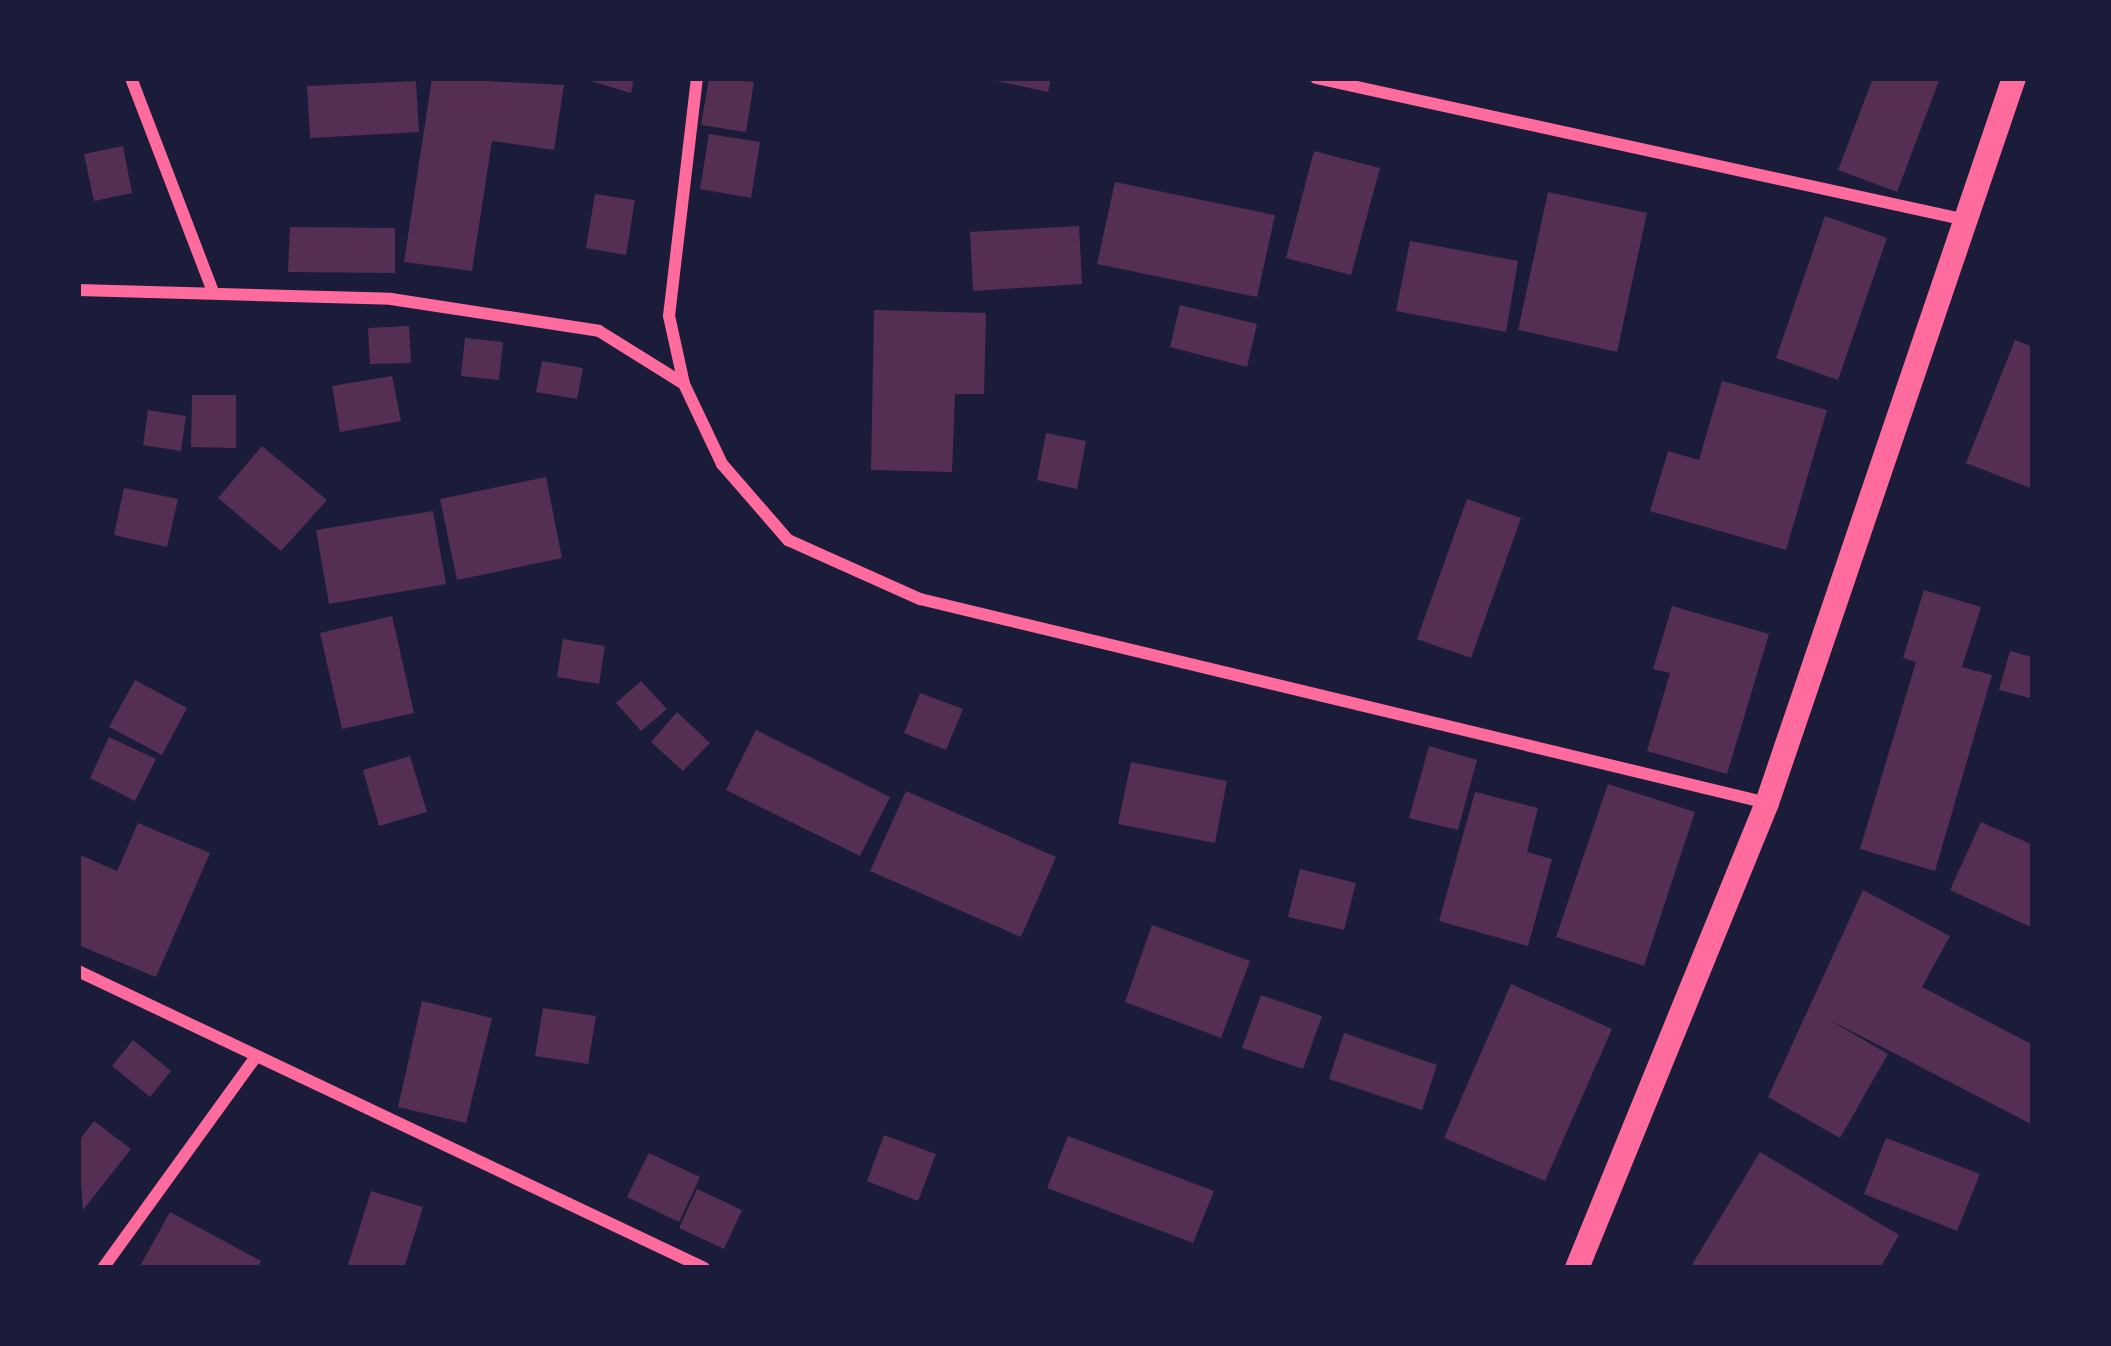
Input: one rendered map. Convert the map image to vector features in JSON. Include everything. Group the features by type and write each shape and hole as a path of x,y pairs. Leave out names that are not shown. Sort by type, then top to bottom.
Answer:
{"main road":[{"path":"1576,1268 1767,803 1973,221 2014,78"}],"street":[{"path":"131,78 213,292"},
{"path":"698,78 669,316 684,384 722,464 788,540 920,599 1767,803"},
{"path":"1316,78 1973,221"},
{"path":"78,290 391,299 599,331 684,384"},
{"path":"78,971 704,1268"},
{"path":"104,1268 256,1057"}],"building":[{"path":"432,78 564,85 554,150 492,141 472,271 404,262"},
{"path":"581,78 634,78 631,93"},
{"path":"709,78 754,82 746,132 701,125"},
{"path":"983,78 1051,78 1048,92"},
{"path":"1873,78 1940,78 1897,192 1838,170"},
{"path":"416,81 419,132 310,138 307,86"},
{"path":"709,134 760,142 751,198 700,189"},
{"path":"123,146 132,193 94,201 84,154"},
{"path":"1314,151 1380,168 1351,275 1286,258"},
{"path":"1115,182 1275,215 1257,297 1097,264"},
{"path":"1548,192 1647,213 1617,352 1518,330"},
{"path":"595,194 635,200 626,255 586,248"},
{"path":"1825,216 1887,238 1838,380 1776,358"},
{"path":"1079,226 1082,284 973,291 970,232"},
{"path":"290,227 395,228 395,273 288,272"},
{"path":"1410,241 1518,261 1506,332 1396,311"},
{"path":"1180,305 1257,324 1247,367 1170,347"},
{"path":"874,310 986,313 984,394 955,394 952,472 871,470"},
{"path":"409,326 411,363 370,364 368,328"},
{"path":"465,338 503,342 499,380 461,376"},
{"path":"2015,340 2033,347 2033,489 1966,463"},
{"path":"542,361 583,368 577,399 536,392"},
{"path":"392,376 401,421 340,432 332,386"},
{"path":"1722,381 1827,410 1786,550 1650,511 1668,451 1699,460"},
{"path":"192,395 236,395 236,448 191,447"},
{"path":"148,410 186,416 181,451 143,445"},
{"path":"1046,433 1086,441 1077,489 1037,480"},
{"path":"262,446 327,500 281,551 218,498"},
{"path":"546,477 562,558 457,580 440,499"},
{"path":"124,488 178,499 167,547 114,535"},
{"path":"1467,499 1521,518 1471,658 1417,639"},
{"path":"433,511 446,584 329,604 316,530"},
{"path":"1924,590 1981,607 1962,667 1992,675 1935,871 1860,849 1916,662 1903,658"},
{"path":"1672,606 1769,634 1727,774 1647,751 1670,673 1653,669"},
{"path":"392,616 414,713 342,729 320,633"},
{"path":"563,639 605,646 599,684 557,677"},
{"path":"2010,651 2033,657 2033,699 1999,690"},
{"path":"135,680 187,708 162,755 109,727"},
{"path":"641,681 667,709 641,731 616,703"},
{"path":"920,693 963,709 946,750 904,733"},
{"path":"677,712 710,743 683,771 651,742"},
{"path":"756,730 890,797 860,856 726,790"},
{"path":"109,737 156,759 135,801 90,778"},
{"path":"1429,746 1477,760 1458,830 1409,818"},
{"path":"410,756 427,812 379,826 363,770"},
{"path":"1131,762 1227,781 1215,843 1118,824"},
{"path":"1608,784 1695,812 1644,966 1556,937"},
{"path":"906,791 1056,857 1021,937 870,871"},
{"path":"1475,792 1538,808 1527,852 1552,859 1528,946 1439,921"},
{"path":"1981,822 2033,845 2033,928 1950,890"},
{"path":"138,823 210,853 156,977 78,945 78,854 117,871"},
{"path":"1300,869 1356,883 1344,930 1288,917"},
{"path":"1863,890 1950,936 1922,987 2033,1045 2033,1125 1828,1019 1888,1054 1840,1138 1768,1097"},
{"path":"1152,925 1250,961 1221,1038 1125,1002"},
{"path":"1511,984 1612,1029 1545,1181 1444,1138"},
{"path":"1261,995 1322,1016 1303,1069 1242,1048"},
{"path":"422,1001 492,1018 466,1123 398,1107"},
{"path":"543,1008 596,1016 588,1064 535,1056"},
{"path":"1344,1033 1437,1065 1422,1110 1329,1079"},
{"path":"133,1040 171,1071 150,1097 112,1066"},
{"path":"94,1121 131,1149 83,1210 78,1142"},
{"path":"884,1135 936,1154 918,1201 867,1181"},
{"path":"1068,1136 1214,1191 1193,1243 1047,1188"},
{"path":"1886,1138 1980,1174 1957,1231 1864,1194"},
{"path":"1760,1152 1899,1235 1880,1268 1690,1268"},
{"path":"649,1153 700,1177 679,1222 627,1197"},
{"path":"697,1189 742,1210 724,1249 679,1228"},
{"path":"371,1191 423,1207 404,1268 347,1268"},
{"path":"170,1212 261,1261 257,1268 139,1268"}]}
